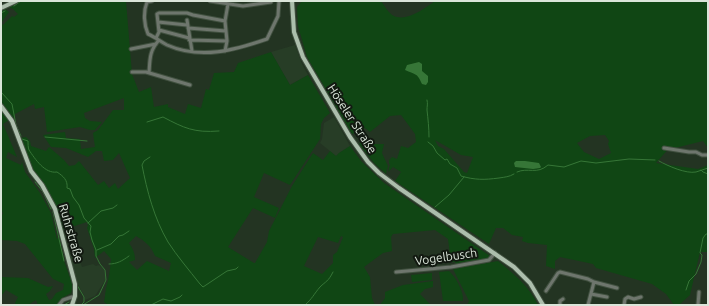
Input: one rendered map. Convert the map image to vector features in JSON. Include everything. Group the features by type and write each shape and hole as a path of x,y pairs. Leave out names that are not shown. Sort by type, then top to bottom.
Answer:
{"main road":[{"path":"1,8 16,1"},
{"name":"Höseler Straße","path":"292,1 294,32 303,57 358,150 368,162 391,182 514,267 535,291 543,305"},
{"name":"Ruhrstraße","path":"1,106 12,121 31,171 42,185 55,210 75,284 75,296 72,305"}],"street":[{"path":"152,1 146,2 144,21 147,32 159,40 177,48 192,51 207,52 238,49 267,39 278,16 279,2 273,4 271,2 243,6 210,1"},
{"path":"225,51 227,41 225,21 228,4"},
{"path":"156,38 159,30 157,14 159,13 187,13 225,21"},
{"path":"187,20 192,51"},
{"path":"158,22 226,31"},
{"path":"159,30 189,39 227,41"},
{"path":"149,73 149,58 159,40"},
{"path":"131,49 156,44"},
{"path":"132,72 149,73 190,85"},
{"path":"664,148 708,155"},
{"name":"Vogelbusch","path":"396,272 451,267 474,263 489,260 495,253"},
{"path":"546,291 560,272 617,288"},
{"path":"588,305 594,282"},
{"path":"698,305 699,292"},
{"path":"591,294 607,297"},
{"path":"59,305 63,300 75,296"},
{"path":"624,305 625,299 628,297 634,299 641,297"},
{"path":"560,305 560,301 563,299"}],"shaded area":[{"path":"18,1 126,1 132,74 139,92 151,87 154,107 168,104 168,107 185,114 188,104 201,108 206,89 209,90 214,73 234,72 238,63 271,52 290,85 308,75 330,113 324,118 321,124 320,139 290,185 264,173 254,197 279,208 275,218 253,208 228,247 255,263 267,242 269,231 292,186 313,153 323,160 330,151 336,156 350,146 361,161 384,183 490,256 489,259 457,265 455,262 451,262 448,239 435,230 393,234 391,237 392,251 383,253 364,267 370,277 372,298 375,305 108,305 104,302 111,259 104,251 95,258 94,249 87,228 87,222 62,230 57,211 30,166 20,138 26,137 30,141 31,146 46,151 49,147 69,166 75,165 79,161 98,185 104,181 109,188 115,183 118,189 130,178 119,153 113,160 104,161 102,151 96,151 88,157 66,148 51,147 43,135 65,132 66,138 80,139 81,149 95,147 93,133 98,130 113,110 124,110 124,98 84,113 85,118 90,121 102,122 95,130 80,127 47,132 44,107 35,109 34,104 15,114 13,119 7,109 1,104 1,23 3,25 12,16 14,17 18,14 7,6","holes":["136,236 152,249 155,256 171,263 169,271 147,261 137,270 129,262 135,260 134,251 129,243","341,236 343,237 337,252 333,255 333,263 322,274 304,266 318,237 338,243"]},
{"path":"302,1 381,1 394,16 404,17 416,13 435,1 708,1 708,148 703,141 675,148 670,147 656,163 698,169 708,165 708,252 700,252 690,295 679,305 674,305 666,294 652,284 596,268 593,264 560,257 555,261 555,269 546,266 547,245 522,241 523,237 512,235 503,228 496,228 489,244 395,181 401,172 393,167 388,172 390,164 389,160 392,157 397,159 401,146 408,148 416,142 415,134 401,115 390,116 370,132 365,128 352,134 307,57 298,26 297,7","holes":["605,135 609,141 608,144 611,153 599,159 584,152 577,143 590,136","435,140 461,155 473,157 467,173 464,172 444,149 438,146"]},
{"path":"4,8 9,12 1,23 1,10"},
{"path":"295,45 308,75 290,85 271,52"},
{"path":"419,62 422,64 422,71 428,76 428,82 426,85 422,84 419,77 415,74 405,70 407,65"},
{"path":"1,109 9,120 3,124 17,157 8,152 6,158 21,165 22,162 25,172 40,193 51,213 57,239 59,237 64,261 73,286 71,293 62,298 57,305 38,305 36,300 28,305 16,305 15,303 18,297 6,290 1,296 1,277 28,278 48,287 53,286 46,294 49,300 52,299 56,293 63,290 64,284 53,279 25,244 17,241 1,240 1,215 3,214 1,209"},
{"path":"334,117 350,146 336,156 320,143 324,123"},
{"path":"367,138 375,144 384,144 382,153 388,166 386,174 374,163 359,144"},
{"path":"516,161 539,163 541,167 533,169 515,167 514,163"},
{"path":"77,254 82,267 93,264 96,266 99,265 104,269 106,279 95,296 85,300 85,297 78,285 70,256"},
{"path":"498,261 526,286 538,305 467,305 469,301 453,269"},
{"path":"449,271 459,285 463,301 443,301 439,272"},
{"path":"432,273 432,280 412,282 411,275"},
{"path":"433,281 433,287 425,289 420,294 431,305 380,305 385,298 385,292 403,285"}],"waterway":[{"path":"14,6 21,1"},
{"path":"1,13 5,11"},
{"path":"1,92 12,104 16,125 21,136"},
{"path":"427,100 429,137"},
{"path":"147,122 163,117 190,129 219,131"},
{"path":"45,137 87,141"},
{"path":"22,139 28,141 29,150 34,158 44,168 48,171 57,172 65,178 67,188 70,189 84,218 91,226 90,232 96,250 96,256 105,270 106,280 99,295 83,305"},
{"path":"428,142 433,146 437,153 457,168 461,176 494,179 514,174"},
{"path":"150,157 144,161 142,165 149,194 163,233 179,258 203,287 227,271 238,267"},
{"path":"517,172 525,170 540,170 548,165 564,167 581,161 596,163 629,159 655,160"},
{"path":"659,161 687,172 696,172 708,168"},
{"path":"701,170 708,174 708,181"},
{"path":"435,207 449,195 464,177"},
{"path":"35,182 43,192 51,209"},
{"path":"88,223 101,211 113,208 117,205"},
{"path":"53,212 64,261"},
{"path":"97,250 111,244 119,236 129,231"},
{"path":"686,290 689,281 696,274 701,262 702,255 700,253 703,238 706,234 708,234"},
{"path":"109,264 119,262 129,256"},
{"path":"305,305 328,280 333,272"},
{"path":"77,285 84,297 84,302 81,305"},
{"path":"151,305 163,299 171,301 182,295"},
{"path":"64,305 69,302"},
{"path":"75,304 79,305"}]}
